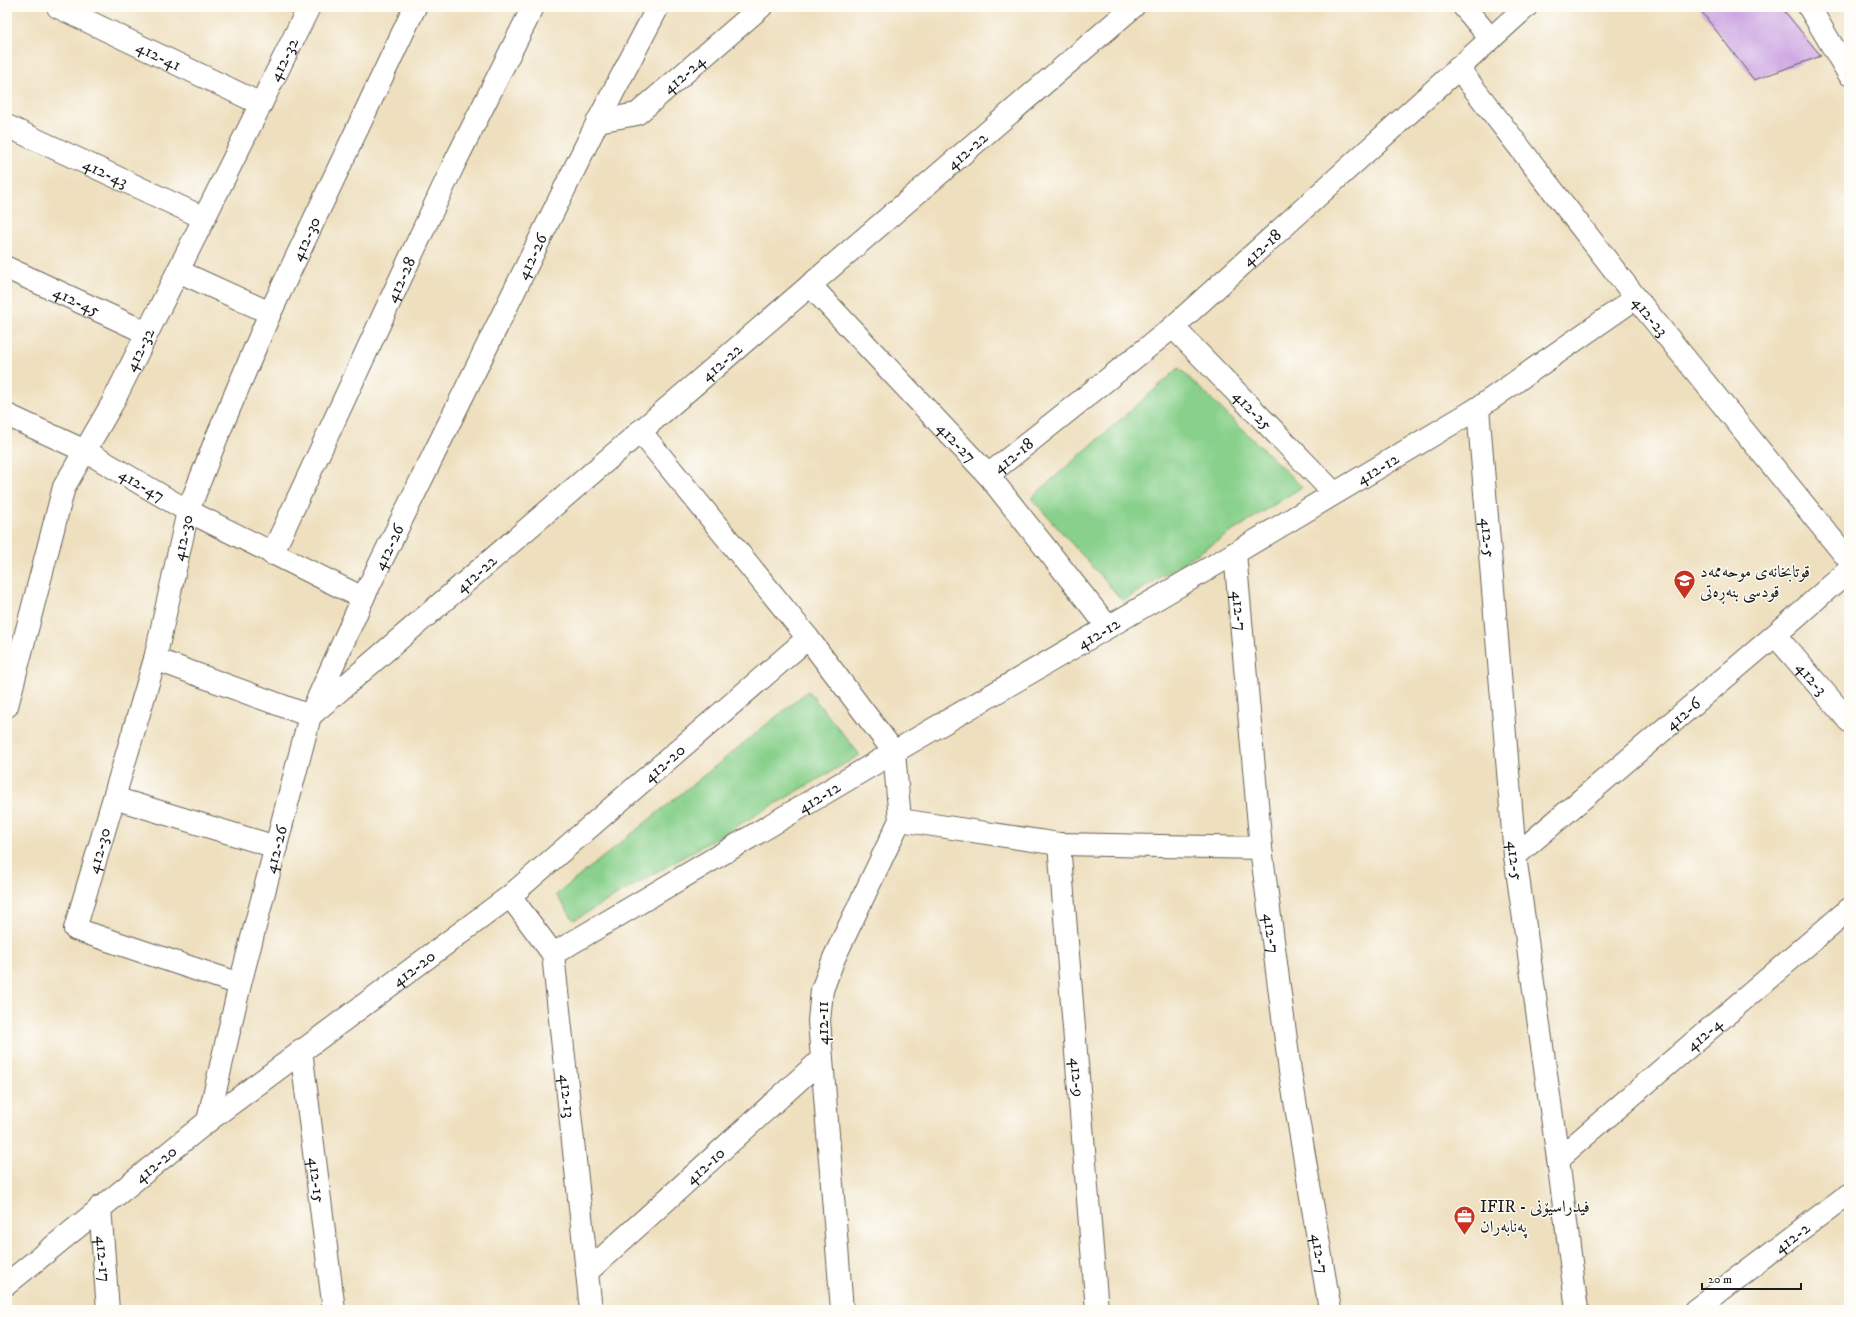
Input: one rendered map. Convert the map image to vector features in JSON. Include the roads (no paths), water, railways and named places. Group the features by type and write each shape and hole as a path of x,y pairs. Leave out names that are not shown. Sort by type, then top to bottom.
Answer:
{"street":[{"name":"412-41","path":"58,7 261,104"},
{"name":"412-32","path":"7,706 64,487 112,404 309,7"},
{"name":"412-30","path":"240,984 75,929 155,659 188,511 216,437 270,313 415,7"},
{"name":"412-28","path":"272,554 453,166 533,7"},
{"name":"412-26","path":"208,1121 240,984 310,716 363,598 598,121 658,7"},
{"name":"412-24","path":"598,121 637,114 761,7"},
{"name":"412-22","path":"310,716 1133,7"},
{"path":"1464,7 1491,39"},
{"name":"412-18","path":"988,475 1173,327 1526,7"},
{"path":"1809,7 1849,74"},
{"name":"412-23","path":"1458,68 1636,298 1849,560"},
{"name":"412-43","path":"7,126 204,218"},
{"name":"412-45","path":"7,268 147,333"},
{"path":"178,271 270,313"},
{"name":"412-27","path":"810,285 988,475 1108,627"},
{"name":"412-12","path":"553,954 894,752 1236,553 1478,408 1636,298"},
{"name":"412-25","path":"1173,327 1334,493"},
{"name":"412-5","path":"1478,408 1515,856 1558,1159 1577,1310"},
{"name":"412-47","path":"7,415 85,451 188,511 363,598"},
{"path":"640,431 808,638 894,752 900,820 1059,844 1261,848"},
{"name":"412-7","path":"1236,553 1261,848 1290,1071 1330,1310"},
{"name":"412-6","path":"1515,856 1775,635 1849,570"},
{"name":"412-3","path":"1775,635 1849,721"},
{"name":"412-20","path":"7,1284 100,1207 208,1121 301,1050 510,896 808,638"},
{"path":"155,659 310,716"},
{"path":"114,798 276,847"},
{"name":"412-11","path":"842,1310 822,1059 820,1021 822,990 834,958 900,820"},
{"name":"412-9","path":"1059,844 1097,1310"},
{"path":"510,896 553,954"},
{"name":"412-4","path":"1558,1159 1849,908"},
{"name":"412-13","path":"553,954 591,1310"},
{"name":"412-15","path":"301,1050 334,1310"},
{"name":"412-10","path":"587,1272 822,1059"},
{"name":"412-2","path":"1695,1310 1849,1194"},
{"name":"412-17","path":"100,1207 108,1310"}],"place":[{"name":"قوتابخانەی موحەممەد قودسی بنەڕەتی","path":"1685,600"},
{"name":"IFIR - فیدراسیۆنی پەنابەران","path":"1465,1236"}]}
